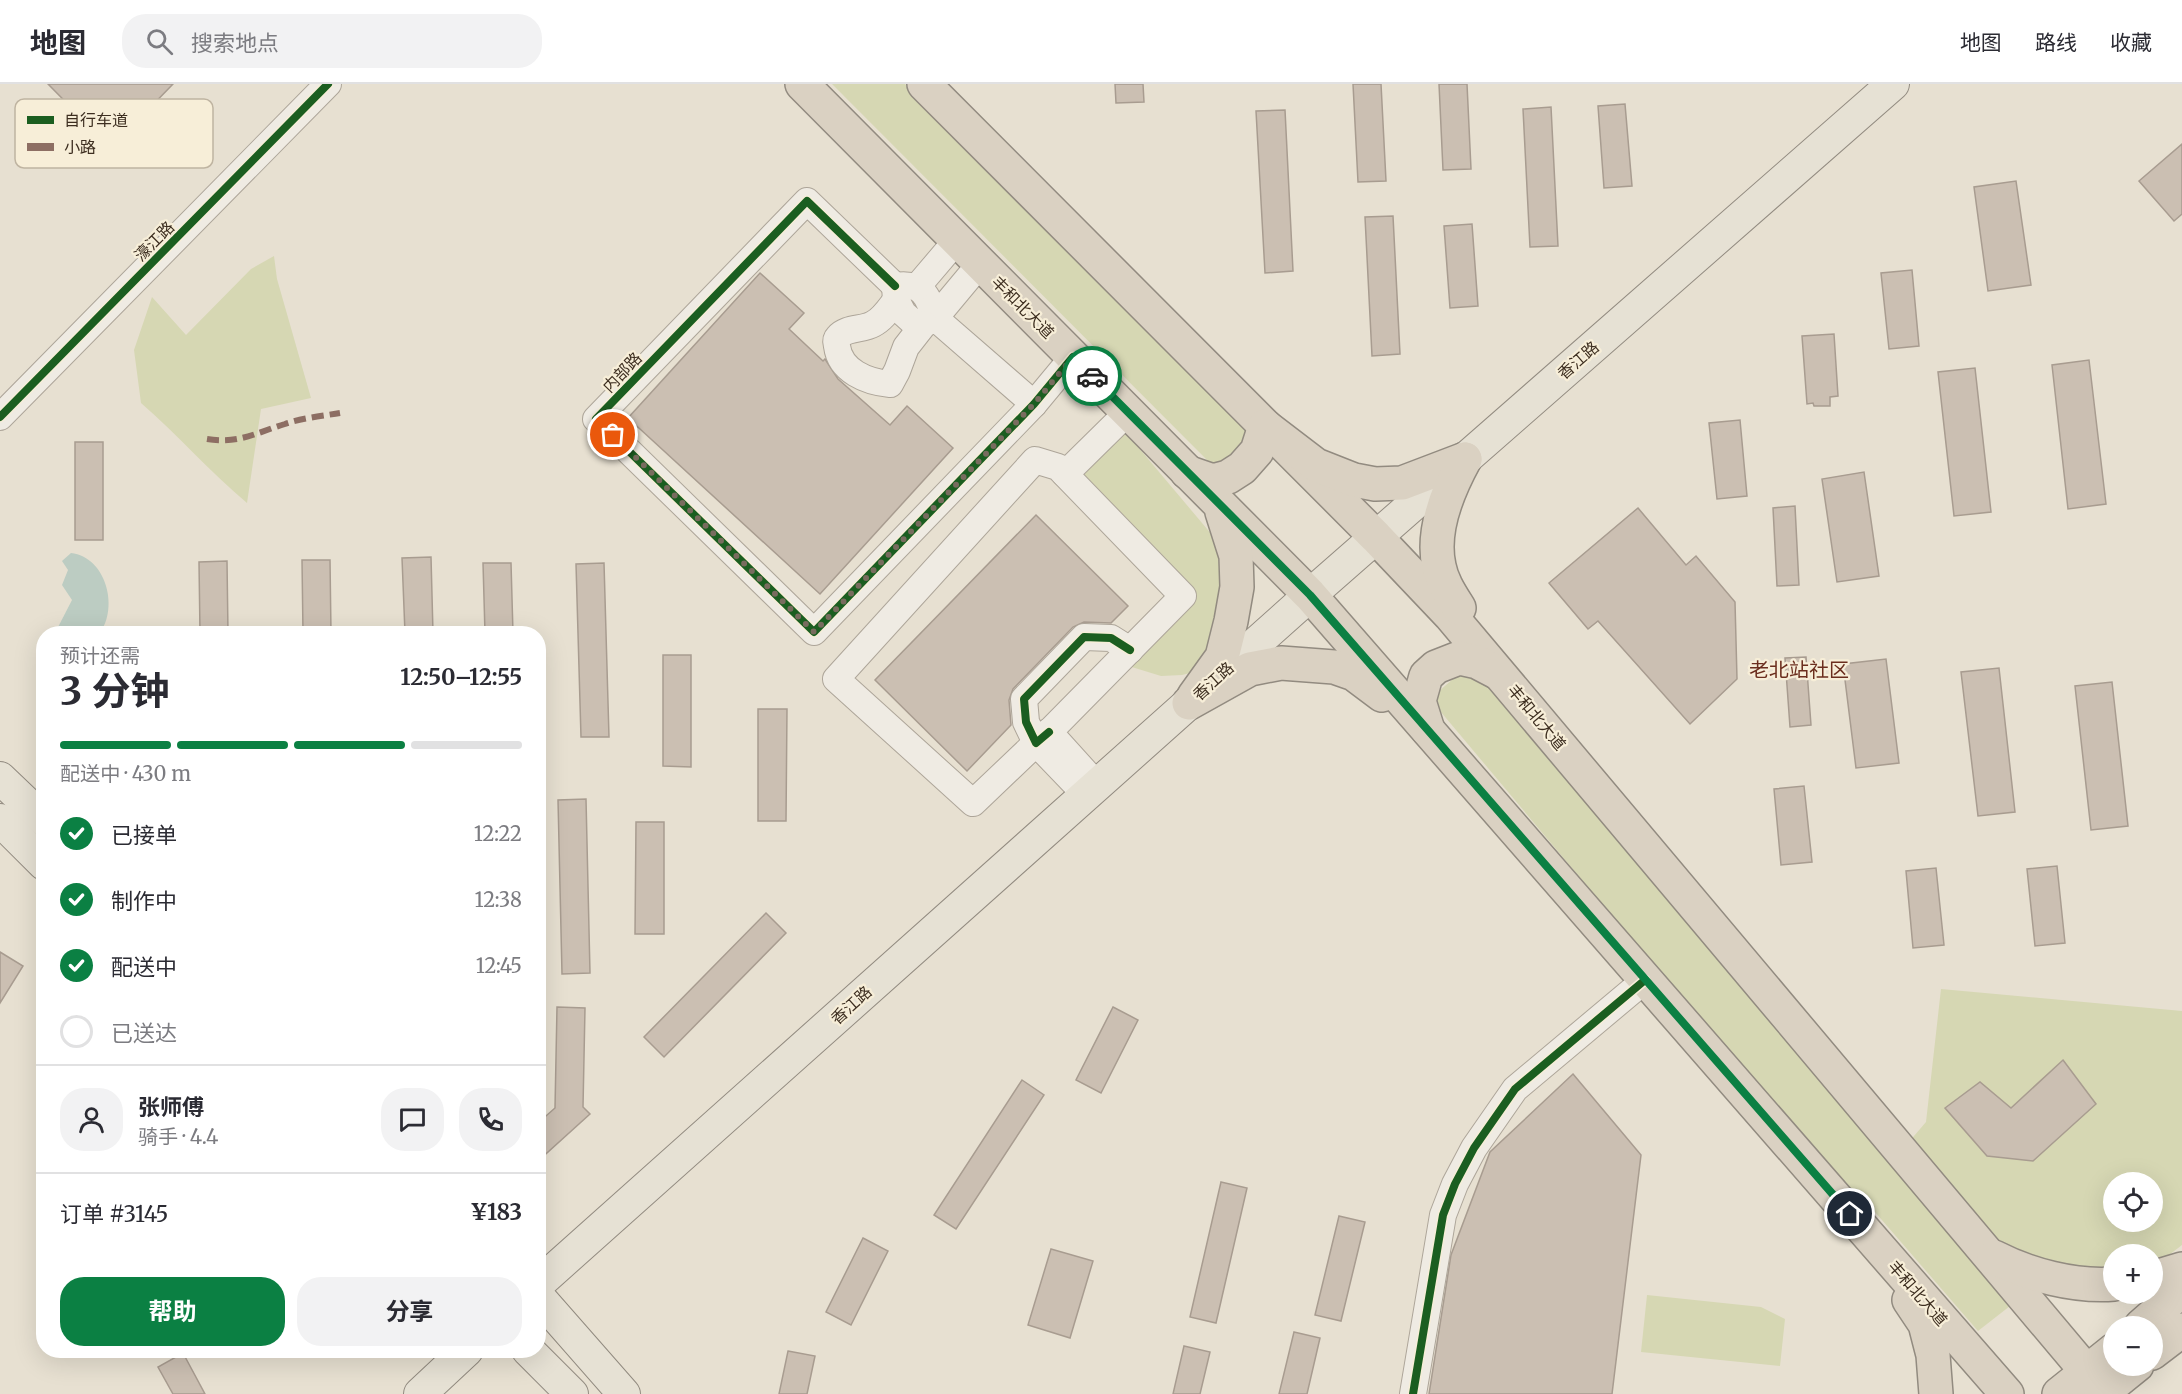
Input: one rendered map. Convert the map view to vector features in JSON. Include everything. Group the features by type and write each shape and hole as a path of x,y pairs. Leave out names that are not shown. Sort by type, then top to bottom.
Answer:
{"highway":[{"name":"丰和北大道","path":"802,84 1310,595 2007,1394"},
{"name":"丰和北大道","path":"924,84 1376,537 1450,615 1989,1255 2096,1387"},
{"path":"1187,472 1213,481 1228,477 1242,468 1257,451 1266,426 1316,465 1354,480 1375,484 1402,483 1465,459"},
{"path":"1465,459 1452,483 1444,509 1438,536 1438,566 1445,586 1500,674"},
{"path":"1189,703 1222,657 1237,586 1236,555 1219,504"},
{"path":"1428,731 1419,701 1426,676 1436,667 1459,658 1477,662 1500,674"},
{"path":"1189,703 1250,669 1281,663 1323,666 1354,674 1428,731"},
{"path":"1872,1239 1925,1324 1933,1355 1936,1394"},
{"path":"1989,1255 2030,1273 2103,1285"},
{"path":"2163,1275 2182,1269"},
{"path":"2152,1316 2182,1290"},
{"path":"2163,1345 2182,1330"},
{"path":"2096,1387 2103,1373"},
{"path":"2059,1394 2096,1387 2116,1376"}],"main road":[{"name":"香江路","path":"546,1277 1310,595 1893,84"},
{"path":"0,778 36,812"},
{"path":"0,820 36,856"},
{"path":"546,1305 624,1394"},
{"path":"420,1394 458,1358"},
{"path":"536,1358 572,1394"}],"street":[{"name":"濠江路","path":"0,417 328,84"},
{"name":"内部路","path":"903,291 807,201 596,419 814,632 1034,404 1073,357"},
{"path":"957,240 903,291 886,313 872,325 846,331 838,337 836,340 838,354 846,366 869,381 890,384 906,347 981,264"},
{"path":"903,291 929,298 929,321"},
{"path":"929,321 1034,404"},
{"path":"1062,470 1125,409"},
{"path":"1035,460 1062,470 1182,596 1130,650 973,803 836,679 1035,460"},
{"path":"1091,790 1043,737 1026,722 1024,699 1084,637 1111,638 1130,650"},
{"path":"1413,1394 1443,1215 1455,1184 1474,1148 1515,1089 1645,980"}],"green space":[{"path":"832,84 905,84 1255,436 1217,470"},
{"path":"274,256 277,279 311,398 261,409 247,503 141,403 134,350 152,297 186,335 251,269"},
{"path":"1122,428 1218,542 1222,636 1210,668 1182,675 1161,676 1122,664 1188,595 1069,478"},
{"path":"1469,665 2010,1306 1978,1331 1875,1212 1859,1210 1430,699"},
{"path":"1941,989 2182,1011 2182,1245 2163,1260 2163,1244 2103,1244 2103,1273 2039,1263 1999,1247 1908,1143 1926,1122"},
{"path":"1647,1295 1761,1307 1785,1319 1780,1366 1641,1352"}],"shaded area":[{"path":"71,553 83,557 101,573 108,597 108,610 104,626 59,626 72,600 62,585 68,570 62,561"}],"building":[{"path":"48,84 173,84 158,99 63,99"},
{"path":"1115,84 1143,84 1144,102 1116,103"},
{"path":"1353,84 1381,84 1386,181 1358,182"},
{"path":"1439,84 1467,84 1471,169 1443,170"},
{"path":"1625,104 1632,186 1604,188 1598,106"},
{"path":"1551,107 1558,246 1530,247 1523,109"},
{"path":"1285,110 1293,271 1265,273 1256,111"},
{"path":"2182,144 2182,214 2174,221 2139,181"},
{"path":"2016,181 2031,285 1988,291 1974,187"},
{"path":"1393,216 1400,354 1372,356 1365,217"},
{"path":"1472,224 1478,306 1450,308 1444,226"},
{"path":"1912,270 1919,346 1889,349 1881,273"},
{"path":"760,273 804,313 789,329 823,361 825,359 838,379 890,425 907,406 953,448 820,594 628,418"},
{"path":"1834,334 1838,396 1830,397 1830,406 1807,404 1802,336"},
{"path":"2089,360 2106,504 2068,509 2052,365"},
{"path":"1975,368 1991,512 1954,516 1938,372"},
{"path":"1740,420 1747,496 1717,499 1709,423"},
{"path":"75,442 103,442 103,540 75,540"},
{"path":"1864,472 1879,576 1837,582 1822,479"},
{"path":"1795,506 1799,585 1777,586 1773,508"},
{"path":"1638,508 1686,565 1696,556 1735,602 1737,679 1690,724 1598,621 1588,629 1549,583"},
{"path":"1036,515 1128,606 1111,623 1084,622 1073,627 1013,689 1009,700 1011,725 967,771 875,680"},
{"path":"431,557 433,626 405,626 402,558"},
{"path":"302,560 330,560 331,626 303,626"},
{"path":"227,561 228,626 200,626 199,562"},
{"path":"483,563 511,563 513,626 485,626"},
{"path":"604,563 609,737 581,737 576,564"},
{"path":"663,655 691,655 691,767 663,766"},
{"path":"1806,657 1811,725 1790,727 1785,658"},
{"path":"1886,659 1899,763 1856,768 1843,664"},
{"path":"1999,668 2015,812 1978,816 1961,672"},
{"path":"2112,682 2128,826 2091,830 2075,686"},
{"path":"758,709 787,709 786,821 758,821"},
{"path":"1804,786 1812,862 1781,865 1774,789"},
{"path":"586,799 590,973 562,974 558,800"},
{"path":"636,822 664,822 664,934 635,934"},
{"path":"2057,866 2065,943 2035,946 2027,869"},
{"path":"1936,868 1944,945 1913,948 1906,871"},
{"path":"766,913 786,933 664,1057 644,1037"},
{"path":"0,952 23,966 0,1003"},
{"path":"557,1007 585,1008 583,1107 590,1114 546,1154 546,1116 555,1108"},
{"path":"1113,1007 1138,1020 1101,1093 1076,1080"},
{"path":"2063,1060 2096,1104 2033,1161 1987,1156 1945,1108 1980,1082 2011,1108"},
{"path":"1573,1074 1641,1155 1612,1394 1429,1394 1451,1255 1490,1152"},
{"path":"1022,1080 1044,1095 956,1229 934,1215"},
{"path":"1221,1182 1247,1188 1216,1323 1190,1317"},
{"path":"1339,1216 1365,1222 1341,1321 1315,1315"},
{"path":"863,1238 888,1251 851,1325 826,1312"},
{"path":"1051,1249 1093,1261 1070,1338 1028,1325"},
{"path":"1294,1332 1320,1338 1307,1394 1279,1394"},
{"path":"1184,1346 1210,1352 1200,1394 1173,1394"},
{"path":"788,1351 815,1356 807,1394 779,1394"},
{"path":"174,1358 186,1358 205,1394 173,1394 158,1367"}],"marked path":[{"path":"207,439 238,439 298,420 340,413"}],"cycle path":[{"path":"0,417 328,84"},
{"path":"895,286 807,201 596,419 814,632 1034,404 1073,357"},
{"path":"1049,732 1036,743 1026,722 1024,699 1084,637 1111,638 1130,650"},
{"path":"1413,1394 1443,1215 1455,1184 1474,1148 1515,1089 1645,980"}],"way so far":[{"path":"613,435 814,632 1034,404 1073,357 1092,376"}],"district":[{"name":"老北站社区","path":"1799,669"}],"route":[{"path":"1092,376 1310,595 1850,1214"}]}
